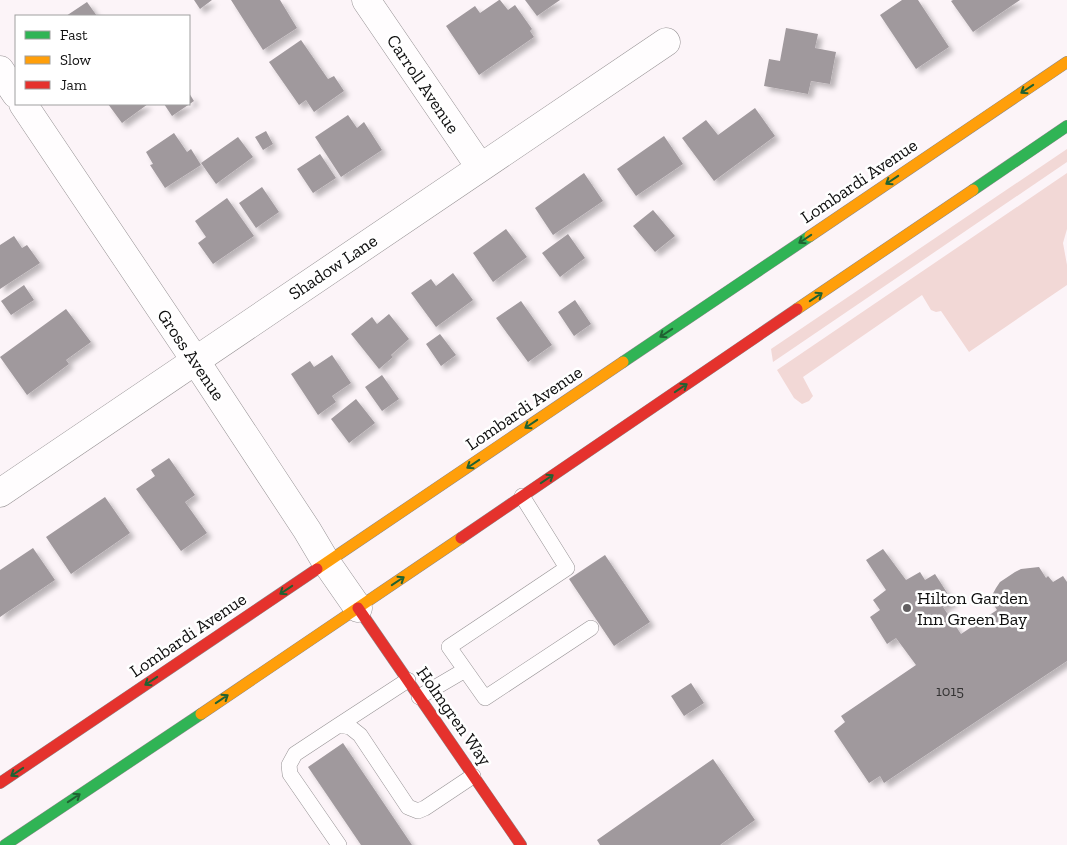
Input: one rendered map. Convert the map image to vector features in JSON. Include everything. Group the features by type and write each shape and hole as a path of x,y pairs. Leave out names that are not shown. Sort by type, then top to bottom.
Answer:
{"main road":[{"name":"Lombardi Avenue","path":"0,784 1067,62"},
{"path":"5,845 358,608 1067,126"},
{"name":"Holmgren Way","path":"358,608 521,845"}],"street":[{"name":"Carroll Avenue","path":"366,0 480,168"},
{"name":"Shadow Lane","path":"0,493 666,42"},
{"path":"0,70 15,92"},
{"name":"Gross Avenue","path":"24,105 195,360 358,608"}],"lane":[{"path":"522,496 567,568 449,647 484,698 591,628"},
{"path":"419,697 465,670"},
{"path":"339,845 290,774 289,765 295,754 408,680"},
{"path":"339,725 350,728 360,735 408,807 418,811 473,776"}],"shaded area":[{"path":"1067,149 1067,162 773,362 771,349"},
{"path":"1067,173 1067,229 1063,243 1067,265 1067,285 969,352 941,311 931,310 922,295 803,377 813,396 809,401 802,404 794,398 777,370"}],"building":[{"path":"194,0 212,0 200,9"},
{"path":"231,0 280,0 297,28 263,50"},
{"path":"499,0 508,10 515,5 532,29 530,31 534,37 479,75 446,26 475,6 480,13"},
{"path":"525,0 560,0 537,16"},
{"path":"902,0 918,0 949,47 916,69 880,15"},
{"path":"1020,0 973,32 951,1"},
{"path":"87,2 96,15 68,15"},
{"path":"786,28 818,34 815,48 836,52 830,84 811,81 808,94 764,86 769,59 780,61"},
{"path":"301,40 328,79 334,76 344,91 314,112 306,100 299,105 269,62"},
{"path":"190,95 194,101 190,104"},
{"path":"109,105 147,105 122,123"},
{"path":"165,105 188,105 172,116"},
{"path":"755,108 775,136 714,181 682,138 706,120 718,135"},
{"path":"348,115 357,128 364,122 382,150 341,177 315,137"},
{"path":"266,131 273,144 263,150 255,137"},
{"path":"174,133 187,152 191,149 201,165 165,188 150,165 153,164 146,152"},
{"path":"664,136 683,164 636,196 617,169"},
{"path":"238,137 253,157 216,184 201,163"},
{"path":"320,154 336,178 313,193 297,169"},
{"path":"584,173 603,201 553,235 535,208"},
{"path":"262,187 279,212 256,228 239,203"},
{"path":"227,198 254,236 213,264 198,243 206,237 195,221"},
{"path":"653,210 675,236 655,252 633,226"},
{"path":"506,229 527,257 493,282 473,253"},
{"path":"568,234 585,258 560,277 542,253"},
{"path":"14,236 22,248 27,245 40,263 0,289 0,245"},
{"path":"453,273 473,300 436,327 411,293 431,279 436,286"},
{"path":"24,285 34,300 11,315 1,301"},
{"path":"575,300 591,324 574,336 558,312"},
{"path":"521,301 552,345 528,362 496,318"},
{"path":"66,309 91,342 66,360 69,364 27,395 0,357"},
{"path":"389,314 409,339 379,369 351,334 372,317 377,324"},
{"path":"440,334 456,355 441,366 426,344"},
{"path":"332,355 351,383 332,396 336,402 318,415 291,374 310,361 314,367"},
{"path":"382,375 399,399 382,411 365,387"},
{"path":"356,399 375,423 349,443 331,419"},
{"path":"169,458 195,495 185,502 207,533 181,551 136,489 155,476 151,470"},
{"path":"105,497 130,533 71,574 46,537"},
{"path":"33,548 55,580 0,617 0,570"},
{"path":"883,549 906,580 920,572 925,580 935,574 953,602 943,607 961,634 997,610 990,599 1000,582 1015,572 1021,569 1039,567 1046,578 1048,576 1053,582 1063,576 1067,582 1067,661 884,783 880,776 869,783 834,731 845,722 841,716 916,665 896,638 887,644 870,617 880,610 873,600 886,590 866,560"},
{"path":"605,555 650,622 614,646 569,579"},
{"path":"691,683 704,703 684,716 671,696"},
{"path":"343,743 412,845 361,845 308,767"},
{"path":"713,759 755,820 720,845 600,845 597,840"}],"traffic: fast":[{"path":"973,190 1067,126"},
{"path":"623,362 810,236"},
{"path":"5,845 201,714"}],"traffic: slow":[{"path":"810,236 1067,62"},
{"path":"797,309 973,190"},
{"path":"317,569 623,362"},
{"path":"201,714 461,538"}],"traffic: jam":[{"path":"461,538 797,309"},
{"path":"0,783 317,569"},
{"path":"358,608 521,845"}],"place":[{"name":"Hilton Garden Inn Green Bay","path":"907,608"}]}
